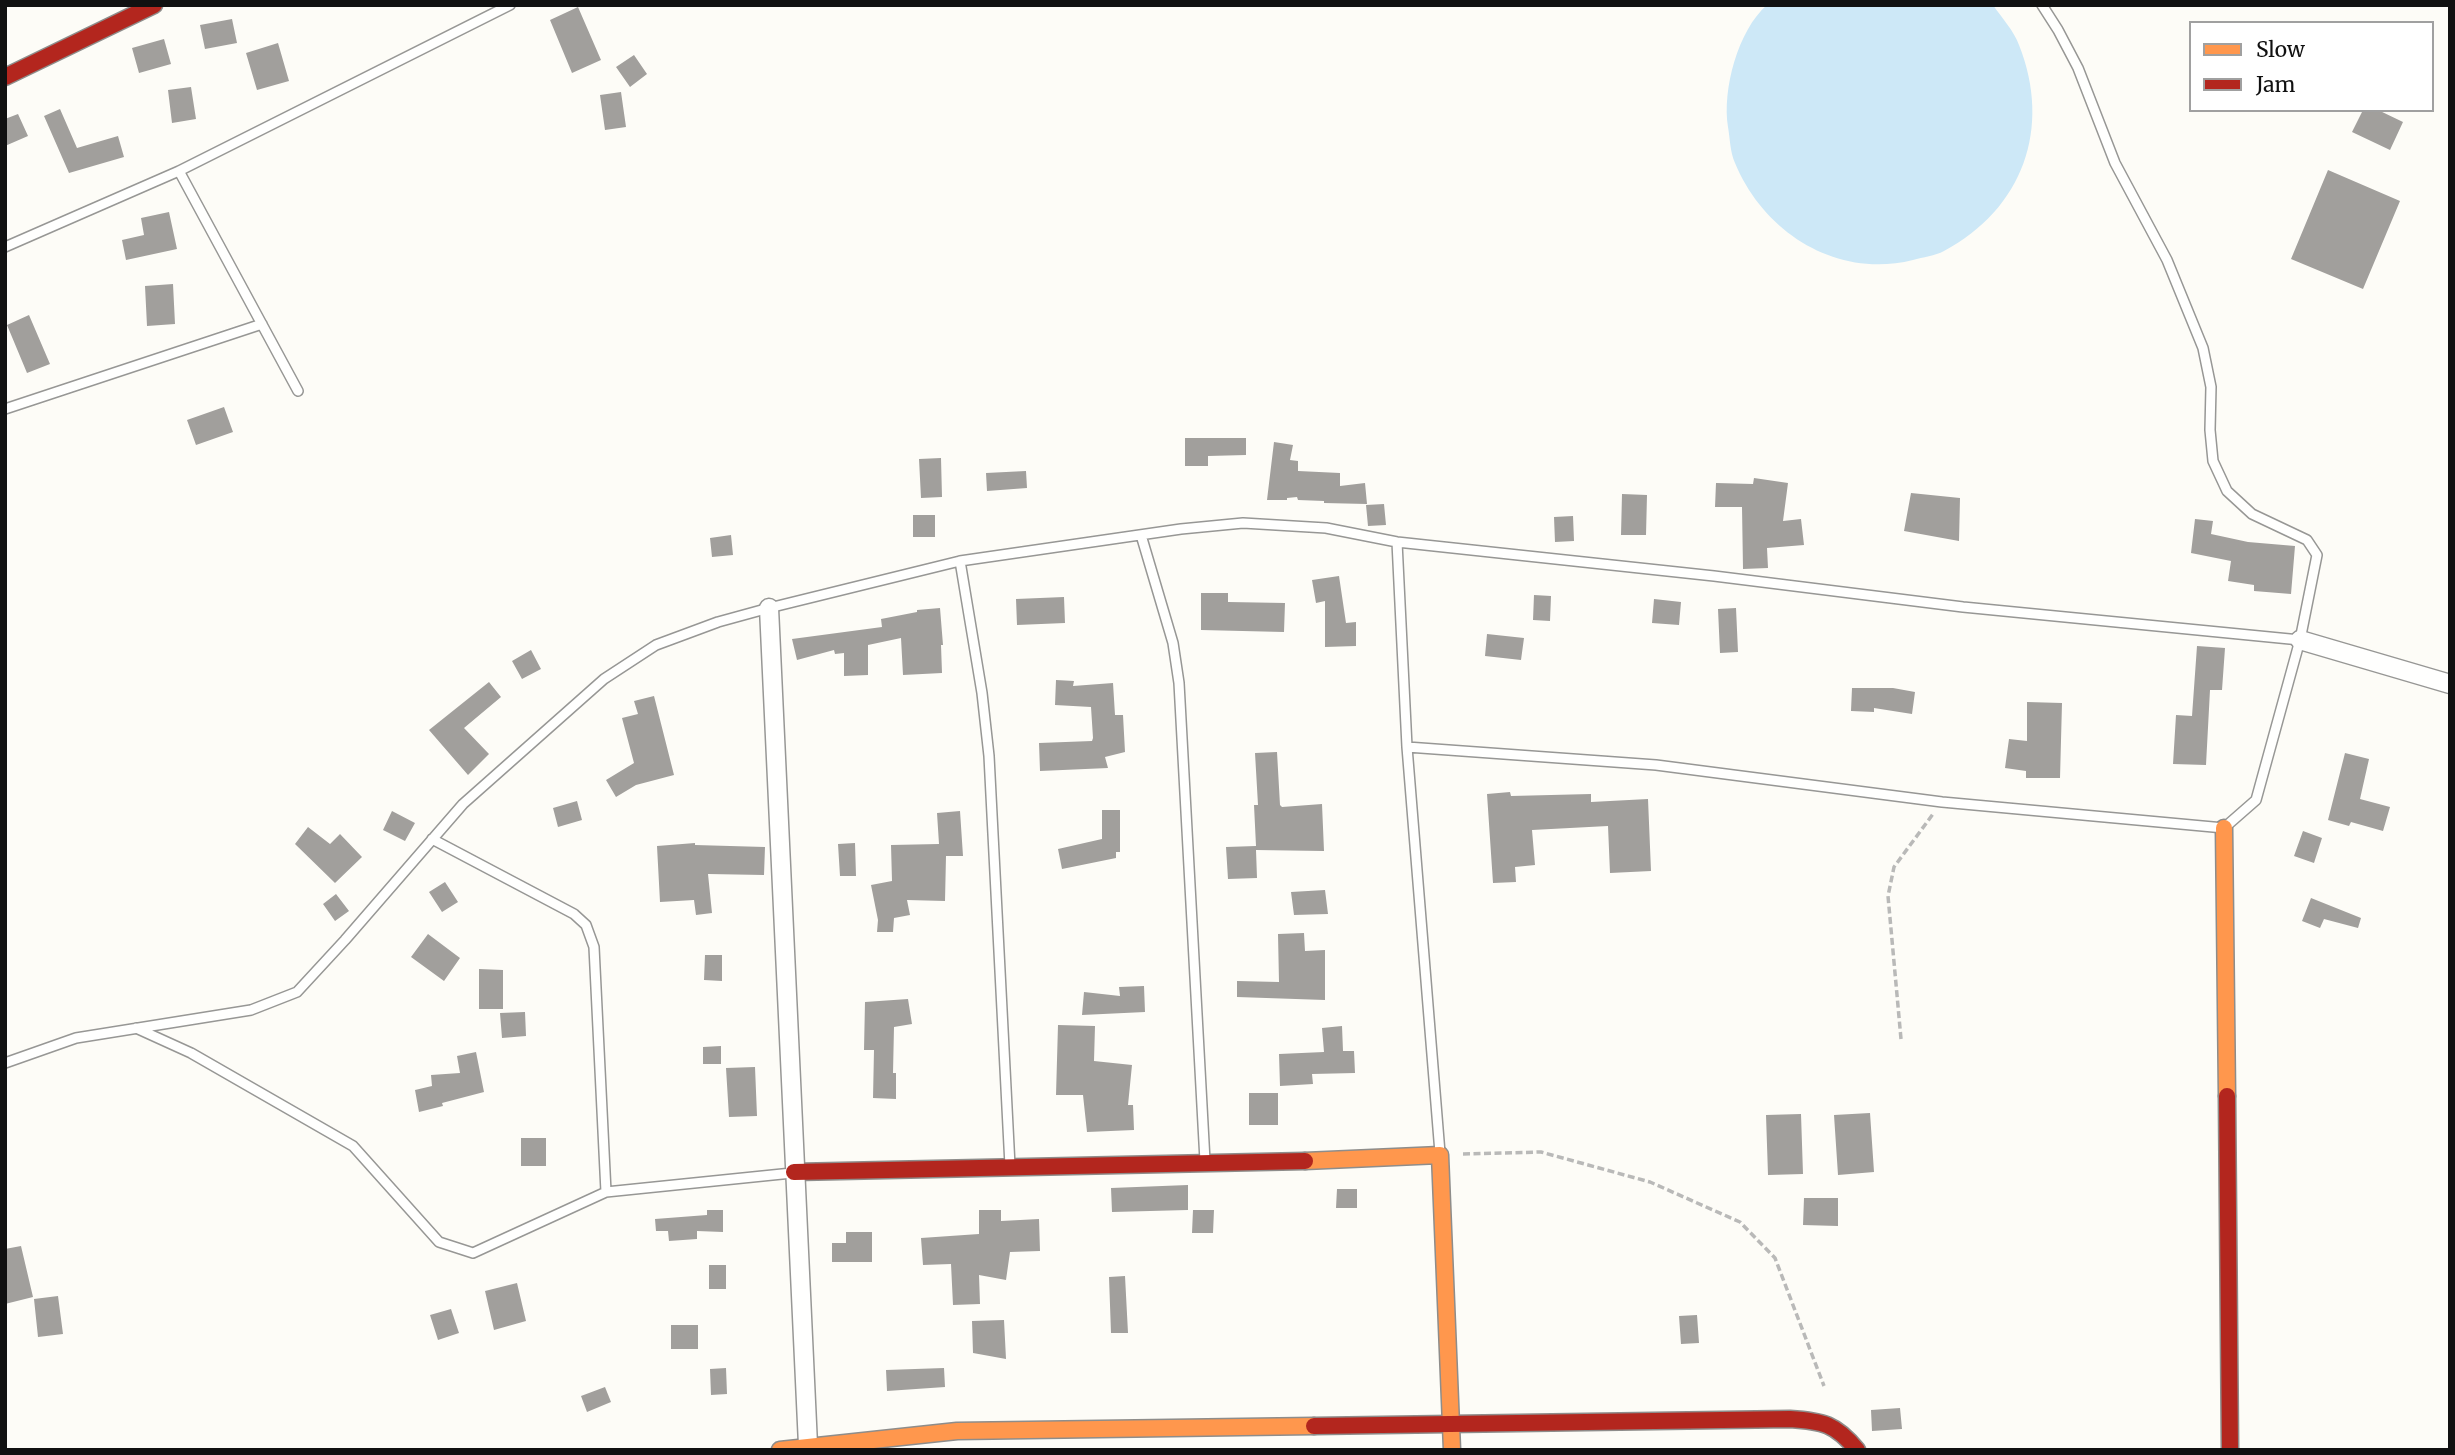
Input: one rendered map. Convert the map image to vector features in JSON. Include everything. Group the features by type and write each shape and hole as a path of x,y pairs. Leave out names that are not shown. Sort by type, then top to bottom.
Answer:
{"street":[{"path":"5,76 154,5"},
{"path":"769,608 808,1446"},
{"path":"2300,640 2450,684"},
{"path":"2224,828 2230,1450"},
{"path":"794,1172 1440,1155 1452,1450"},
{"path":"780,1450 957,1431 1790,1419 1823,1421 1844,1432 1857,1450"}],"lane":[{"path":"5,247 179,171 510,5"},
{"path":"1407,747 1656,765 1942,802 2224,828 2256,800 2300,640 2317,555 2307,540 2252,514 2227,491 2213,461 2210,430 2211,387 2203,348 2167,260 2115,163 2078,68 2042,5"},
{"path":"179,171 298,391"},
{"path":"5,409 262,324"},
{"path":"5,1063 76,1038 251,1010 297,992 463,804 604,679 656,645 718,622 960,561 1243,523 1326,528 1397,542 1963,607 2300,640"},
{"path":"1141,535 1174,643 1180,683 1205,1163"},
{"path":"1397,542 1407,747 1440,1155"},
{"path":"960,561 982,693 989,757 1010,1168"},
{"path":"432,839 574,914 586,925 594,947 606,1192"},
{"path":"134,1027 191,1053 353,1146 439,1242 473,1253 606,1192 794,1172"}],"path":[{"path":"1901,1039 1888,896 1894,867 1942,802"},
{"path":"1440,1155 1541,1152 1650,1182 1740,1222 1774,1258 1824,1386"}],"water":[{"path":"1767,5 1993,5 2019,45 2028,76 2032,106 2031,136 2024,163 2011,189 1994,213 1971,233 1940,253 1885,264 1857,263 1831,256 1806,245 1784,229 1764,210 1735,163 1727,112 1727,96 1734,61 1748,29"}],"building":[{"path":"578,7 601,60 572,73 550,20"},
{"path":"232,19 237,43 205,49 200,25"},
{"path":"164,39 171,64 139,73 132,48"},
{"path":"278,43 289,81 257,90 246,53"},
{"path":"634,55 647,74 630,87 616,67"},
{"path":"191,87 196,119 172,123 168,90"},
{"path":"621,92 626,127 605,130 600,95"},
{"path":"60,109 77,148 118,136 124,157 69,173 44,116"},
{"path":"2362,112 2382,112 2403,122 2390,150 2352,132"},
{"path":"18,114 28,136 5,146 5,119"},
{"path":"2328,170 2400,201 2363,289 2291,259"},
{"path":"169,212 177,249 126,260 122,240 144,235 141,218"},
{"path":"173,284 175,324 147,326 145,286"},
{"path":"29,315 50,364 27,373 7,325"},
{"path":"224,407 233,432 196,445 187,420"},
{"path":"1185,438 1246,438 1246,455 1208,456 1208,466 1185,466"},
{"path":"1274,442 1293,445 1290,460 1298,461 1298,471 1340,473 1340,486 1365,483 1367,504 1324,503 1298,500 1297,497 1267,500"},
{"path":"941,458 942,497 921,498 919,459"},
{"path":"1026,471 1027,488 987,491 986,473"},
{"path":"1754,478 1788,483 1783,521 1801,519 1804,545 1767,548 1768,568 1743,569 1742,507 1715,507 1716,483 1753,484"},
{"path":"1911,493 1960,498 1959,541 1904,531"},
{"path":"1622,494 1647,495 1646,535 1621,535"},
{"path":"1384,504 1386,525 1368,526 1366,505"},
{"path":"913,515 935,515 935,537 913,537"},
{"path":"1573,516 1574,541 1555,542 1554,517"},
{"path":"2195,519 2213,521 2211,534 2248,542 2295,546 2291,594 2254,591 2254,585 2228,581 2231,561 2191,553"},
{"path":"731,535 733,555 712,557 710,538"},
{"path":"1339,576 1346,623 1356,622 1356,646 1325,647 1325,601 1316,603 1312,580"},
{"path":"1201,593 1228,593 1228,602 1285,603 1284,632 1201,630"},
{"path":"1534,595 1551,596 1550,621 1533,620"},
{"path":"1064,597 1065,623 1017,625 1016,599"},
{"path":"1654,599 1681,602 1679,625 1652,623"},
{"path":"940,608 942,673 903,675 901,638 868,645 868,675 844,676 844,653 835,654 834,650 797,660 792,639 882,627 881,619 917,610"},
{"path":"1736,608 1738,652 1720,653 1718,609"},
{"path":"1487,634 1524,638 1521,660 1485,656"},
{"path":"2197,646 2225,648 2222,690 2210,690 2206,765 2173,764 2176,715 2192,716"},
{"path":"531,650 541,669 522,679 512,661"},
{"path":"1056,680 1074,681 1073,686 1113,683 1115,715 1123,715 1125,752 1105,757 1108,768 1040,771 1039,743 1092,741 1093,738 1091,707 1055,705"},
{"path":"489,682 501,697 464,728 489,754 468,775 429,730"},
{"path":"1852,688 1893,688 1915,692 1912,714 1874,708 1874,712 1851,711"},
{"path":"654,696 674,775 636,785 616,797 606,780 634,763 622,718 638,714 634,701"},
{"path":"2027,702 2062,703 2060,778 2026,778 2026,771 2005,768 2009,739 2027,741"},
{"path":"1277,752 1280,805 1322,804 1324,851 1256,850 1257,878 1228,879 1226,847 1256,846 1254,805 1258,805 1255,753"},
{"path":"2345,753 2369,759 2360,799 2390,807 2383,831 2351,822 2349,826 2328,820"},
{"path":"1510,792 1511,796 1591,794 1591,802 1648,799 1651,871 1610,873 1608,826 1532,830 1535,865 1515,867 1516,882 1493,883 1487,794"},
{"path":"577,801 582,820 558,827 553,808"},
{"path":"1102,810 1120,810 1120,852 1116,852 1116,858 1062,869 1058,849 1102,839"},
{"path":"392,811 415,823 405,841 383,830"},
{"path":"960,811 963,856 946,856 945,901 907,900 910,915 894,918 893,932 877,932 878,920 871,885 892,881 891,845 939,844 937,813"},
{"path":"308,827 330,844 340,834 362,857 335,883 295,844"},
{"path":"2303,831 2322,838 2314,863 2294,856"},
{"path":"695,843 765,847 764,875 708,874 712,913 696,915 694,900 660,902 657,846"},
{"path":"855,843 856,876 840,876 838,844"},
{"path":"445,882 458,902 442,912 429,892"},
{"path":"1325,890 1328,914 1294,915 1291,892"},
{"path":"336,894 349,911 335,921 323,904"},
{"path":"2311,898 2361,918 2358,928 2324,919 2320,928 2302,921"},
{"path":"1304,933 1305,951 1325,950 1325,1000 1237,997 1237,981 1279,982 1278,934"},
{"path":"428,934 460,958 444,981 411,957"},
{"path":"705,955 722,955 722,981 704,980"},
{"path":"479,969 503,970 503,1009 479,1009"},
{"path":"1144,986 1145,1012 1082,1015 1084,992 1120,996 1119,987"},
{"path":"908,999 912,1024 894,1027 893,1073 896,1073 896,1099 873,1098 874,1050 864,1050 865,1002"},
{"path":"525,1012 526,1036 502,1038 500,1013"},
{"path":"1058,1025 1095,1026 1094,1061 1132,1065 1128,1105 1133,1105 1134,1130 1087,1132 1083,1095 1056,1095"},
{"path":"1342,1026 1343,1051 1354,1051 1355,1073 1312,1074 1313,1084 1280,1086 1279,1054 1324,1052 1322,1028"},
{"path":"721,1046 721,1064 703,1064 703,1047"},
{"path":"476,1052 484,1092 419,1112 415,1090 432,1086 431,1075 460,1073 457,1056"},
{"path":"755,1067 757,1116 729,1117 726,1068"},
{"path":"1249,1093 1278,1093 1278,1125 1249,1125"},
{"path":"1870,1113 1874,1172 1838,1175 1834,1115"},
{"path":"1801,1114 1803,1174 1768,1175 1766,1115"},
{"path":"521,1138 546,1138 546,1166 521,1166"},
{"path":"1188,1185 1188,1210 1112,1212 1111,1188"},
{"path":"1337,1189 1357,1189 1357,1208 1336,1208"},
{"path":"1804,1198 1838,1198 1838,1226 1803,1225"},
{"path":"707,1210 723,1210 723,1232 697,1231 697,1239 669,1241 668,1231 656,1231 655,1219 707,1215"},
{"path":"979,1210 1001,1210 1001,1221 1039,1219 1040,1251 1010,1252 1006,1280 979,1275 980,1304 953,1305 951,1264 923,1265 921,1238 979,1234"},
{"path":"1193,1210 1214,1210 1213,1233 1192,1233"},
{"path":"846,1232 872,1232 872,1262 832,1262 832,1243 846,1243"},
{"path":"21,1246 33,1297 5,1304 5,1249"},
{"path":"709,1265 726,1265 726,1289 709,1289"},
{"path":"1125,1276 1128,1333 1111,1333 1109,1277"},
{"path":"517,1283 526,1321 494,1330 485,1291"},
{"path":"58,1296 63,1334 38,1337 34,1299"},
{"path":"451,1309 459,1333 438,1340 430,1315"},
{"path":"1697,1315 1699,1343 1681,1344 1679,1316"},
{"path":"1004,1320 1006,1359 973,1353 972,1321"},
{"path":"671,1325 698,1325 698,1349 671,1349"},
{"path":"726,1368 727,1394 711,1395 710,1369"},
{"path":"944,1368 945,1387 887,1391 886,1370"},
{"path":"605,1387 611,1402 587,1412 581,1396"},
{"path":"1900,1408 1902,1429 1872,1431 1871,1410"}],"traffic: slow":[{"path":"2224,828 2227,1096"},
{"path":"1305,1161 1440,1155 1452,1450"},
{"path":"780,1450 957,1431 1314,1426"}],"traffic: jam":[{"path":"5,77 154,5"},
{"path":"2227,1096 2230,1450"},
{"path":"794,1172 1305,1161"},
{"path":"1314,1426 1790,1419 1811,1421 1835,1429 1857,1450"}]}
